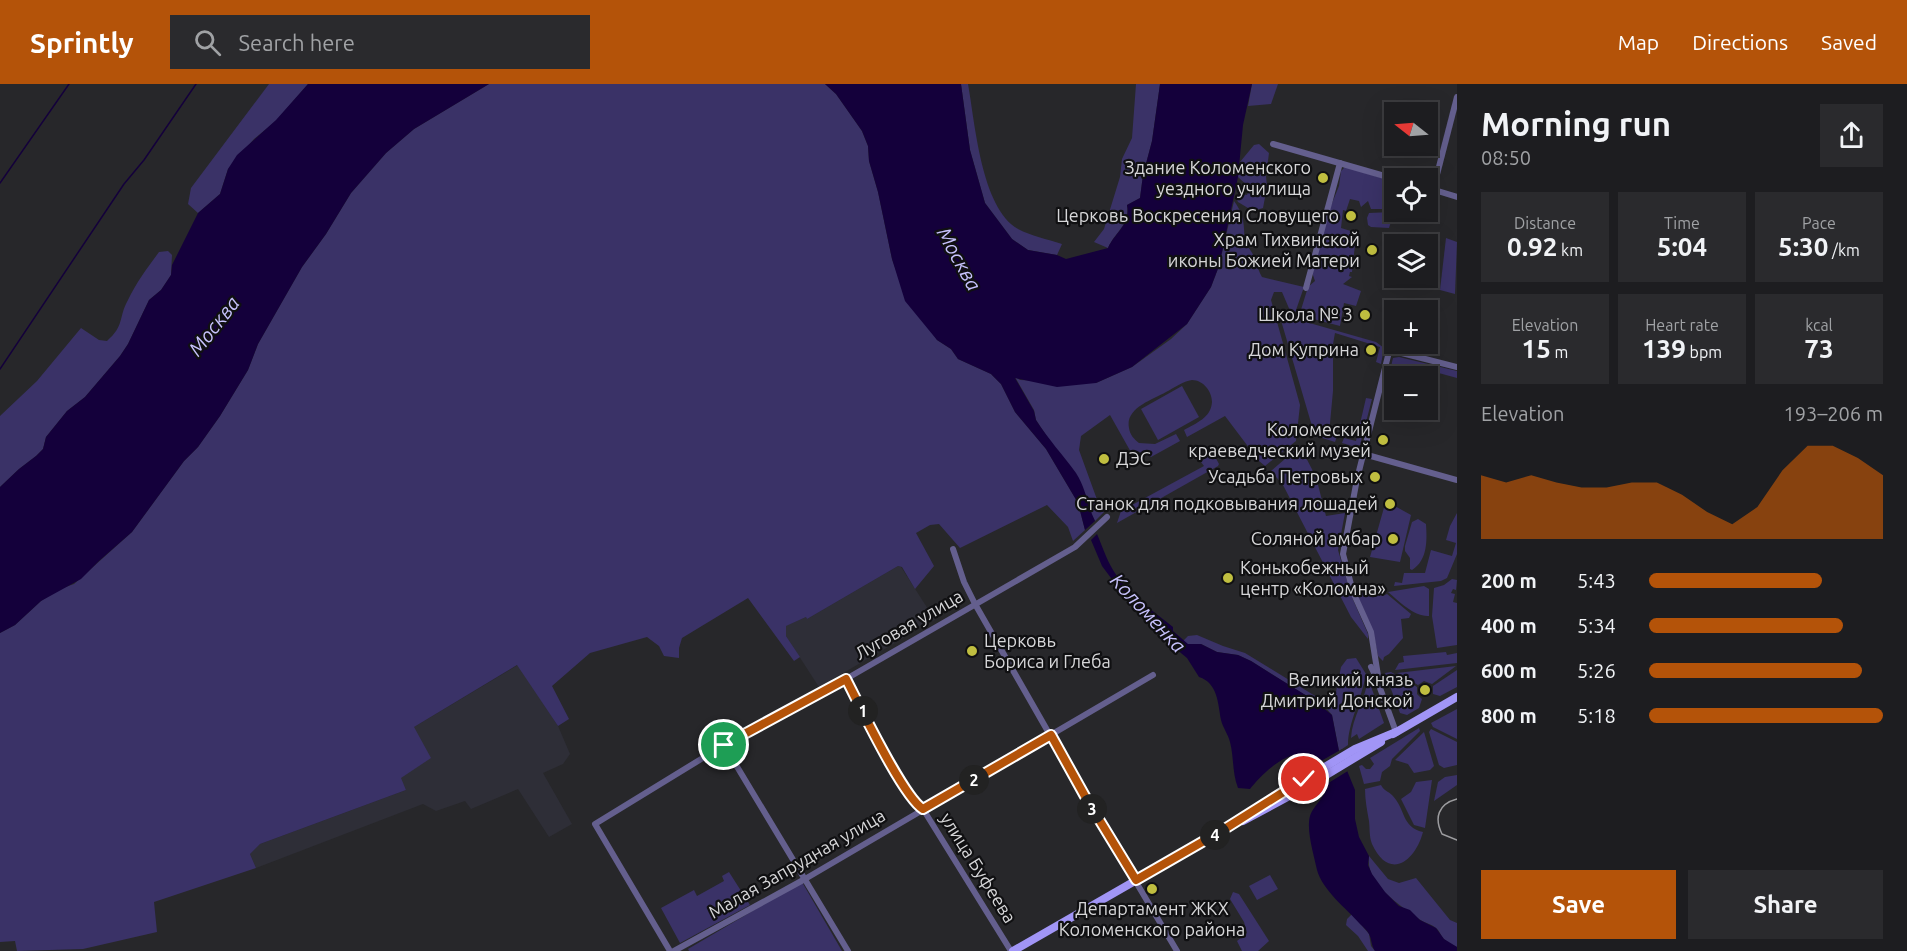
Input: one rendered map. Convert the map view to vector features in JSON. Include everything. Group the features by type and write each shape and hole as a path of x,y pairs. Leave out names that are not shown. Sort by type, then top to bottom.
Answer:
{"main road":[{"path":"1012,951 1223,830 1256,815 1357,753 1457,697"}],"street":[{"path":"1436,168 1457,97"},
{"path":"1273,144 1384,176"},
{"path":"1306,288 1340,163"},
{"path":"1438,191 1457,197"},
{"path":"1380,688 1371,632 1353,592 1342,554 1363,454 1390,346 1457,368"},
{"path":"1353,451 1457,480"},
{"name":"Луговая улица","path":"672,951 595,824 724,745 846,679 1075,547 1107,517"},
{"path":"953,549 964,582 975,604 1177,951"},
{"path":"1371,666 1396,732"},
{"name":"Малая Запрудная улица","path":"672,951 805,879 1152,675"},
{"name":"улица Буфеева","path":"846,679 891,764 916,805 923,809 1012,951"},
{"path":"724,745 848,951"}],"shaded area":[{"path":"269,84 308,84 276,121 254,139 228,169 220,194 198,213 188,204 191,188"},
{"path":"489,84 825,84 836,94 862,131 868,146 869,161 898,276 937,340 951,349 958,359 991,374 1001,384 1015,412 1046,449 1078,503 1085,530 1073,541 1068,527 1047,505 960,548 939,524 930,525 916,533 934,566 915,589 902,567 898,566 807,619 806,617 786,626 786,636 800,657 794,661 748,598 682,638 679,658 664,656 659,646 647,637 590,653 552,686 569,719 558,726 517,665 414,727 431,758 401,778 406,790 260,844 250,854 256,868 154,902 157,932 83,949 17,951 15,941 0,942 0,633 15,625 57,590 74,584 132,532 220,416 248,370 258,344 302,267 351,193 386,153 414,129"},
{"path":"961,84 968,84 982,163 996,203 1006,218 1018,229 1062,244 1057,255 1028,250 1012,239 985,203 970,150"},
{"path":"1136,84 1160,84 1152,141 1143,175 1140,198 1127,205 1124,223 1108,248 1094,242 1104,229 1120,177 1122,159 1132,138"},
{"path":"1252,84 1278,84 1271,104 1248,106"},
{"path":"1259,144 1269,153 1267,187 1263,208 1253,211 1238,202 1236,198 1241,194 1247,195 1250,188 1238,177 1240,162 1254,145"},
{"path":"1345,167 1384,179 1384,209 1371,209 1368,201 1361,207 1359,201 1350,199 1346,211 1343,210 1341,228 1354,232 1356,236 1352,272 1349,276 1352,277 1343,284 1361,291 1356,306 1344,303 1340,326 1302,316 1300,313 1308,287 1315,281 1312,272 1330,208 1339,186 1341,171"},
{"path":"1234,201 1243,221 1244,244 1253,255 1262,277 1304,287 1295,313 1291,313 1282,292 1274,292 1271,300 1300,405 1296,441 1265,466 1225,416 1187,437 1184,430 1206,416 1212,402 1203,384 1196,380 1185,382 1141,406 1131,415 1129,421 1132,437 1139,443 1155,444 1176,434 1180,441 1151,457 1137,451 1132,454 1110,415 1081,436 1079,450 1099,505 1104,512 1095,521 1089,510 1086,495 1036,420 1034,410 1015,377 1020,380 1096,383 1132,367 1171,339 1187,324 1211,287 1219,266"},
{"path":"1384,212 1384,222 1391,222 1389,228 1368,225 1369,213"},
{"path":"1446,238 1457,242 1455,294 1440,290"},
{"path":"168,251 172,255 171,275 161,290 149,300 120,356 85,397 67,411 46,437 43,449 0,487 0,416 37,381 81,328 99,340 107,341 119,326 125,306 142,275 159,252"},
{"path":"1285,316 1376,342 1384,348 1381,364 1376,362 1380,347 1335,333 1329,434 1337,436 1335,442 1316,436 1314,433 1280,317"},
{"path":"1399,357 1436,366 1391,366 1393,358"},
{"path":"1438,366 1457,371 1457,378 1438,373"},
{"path":"1182,386 1199,417 1158,440 1141,409"},
{"path":"1366,398 1372,399 1360,445 1356,447 1342,443 1344,438 1356,441"},
{"path":"1300,446 1316,477 1326,516 1345,513 1338,550 1351,595 1368,634 1368,639 1351,617 1283,485 1271,471"},
{"path":"1207,447 1211,449 1218,466 1117,523 1121,511 1204,466 1201,462 1205,458"},
{"path":"1387,497 1394,499 1393,505 1411,515 1400,562 1370,557"},
{"path":"1457,513 1457,554 1447,578 1441,581 1394,586 1395,582 1402,583 1404,573 1425,573 1431,550 1452,556 1456,543 1446,540"},
{"path":"1418,519 1426,524 1426,543 1421,561 1412,570 1405,546 1412,522"},
{"path":"898,566 901,567 935,620 930,622 928,620 900,640 819,687 786,636 785,626 806,617 807,619"},
{"path":"1452,579 1457,580 1456,590 1453,589 1451,593 1455,594 1453,602 1457,603 1457,645 1437,648 1432,616 1434,588"},
{"path":"1424,586 1429,589 1429,616 1412,611 1388,592"},
{"path":"1360,587 1375,590 1383,596 1387,594 1411,614 1409,618 1401,619 1403,638 1384,657 1383,661 1378,656 1373,631 1356,592"},
{"path":"1197,635 1245,653 1333,707 1341,667 1347,659 1356,658 1366,674 1350,728 1348,745 1339,751 1332,715 1326,708 1251,661 1238,655 1217,652 1201,644 1188,645 1183,641 1188,636"},
{"path":"1446,652 1447,655 1457,653 1457,663 1395,670 1399,663 1404,662 1403,656"},
{"path":"518,665 558,726 570,754 563,764 543,773 572,824 549,837 518,789 471,809 465,801 436,811 423,804 256,868 250,854 260,844 406,790 400,778 414,727"},
{"path":"1456,666 1432,684 1424,681 1418,685 1397,673"},
{"path":"1457,670 1457,687 1440,696 1433,694 1433,686"},
{"path":"1391,672 1417,687 1417,694 1422,699 1419,708 1407,715 1400,713 1385,673"},
{"path":"1368,678 1384,723 1359,739 1357,734 1351,738 1352,730"},
{"path":"1457,709 1457,739 1433,727 1431,723"},
{"path":"1419,728 1420,731 1382,772 1380,781 1364,784 1359,766 1370,769 1374,764 1370,758"},
{"path":"1431,729 1457,742 1457,765 1444,768 1439,765 1429,732"},
{"path":"1424,732 1434,766 1430,770 1414,773 1408,764 1395,760"},
{"path":"1457,775 1457,785 1434,801 1438,782 1445,777"},
{"path":"1432,780 1425,828 1414,825 1401,799 1411,792 1416,782"},
{"path":"1381,785 1396,800 1407,822 1416,830 1423,832 1414,852 1401,863 1386,862 1371,841 1365,789"},
{"path":"1369,856 1388,879 1399,883 1416,878 1450,920 1457,923 1457,947 1445,940 1437,929 1419,919 1385,893 1372,876"},
{"path":"729,872 750,905 680,943 661,908 694,890 697,896 724,881 722,876"},
{"path":"1270,875 1278,889 1257,900 1249,886"},
{"path":"802,882 842,951 689,951 688,949"},
{"path":"1233,892 1239,894 1269,941 1258,951 1242,951 1237,941 1247,933 1244,922 1230,899"},
{"path":"1352,914 1369,934 1371,946 1375,951 1368,951 1358,936 1346,925 1347,919"}],"water":[{"name":"Москва","path":"308,84 489,84 414,129 386,153 351,193 302,267 258,344 248,370 220,416 132,532 81,579 41,601 15,625 0,633 0,487 43,449 46,437 67,411 85,397 120,356 149,300 161,290 171,275 172,265 198,213 220,194 228,169 237,155 276,120"},
{"name":"Москва","path":"825,84 961,84 970,150 985,203 1012,239 1028,250 1057,255 1066,259 1108,248 1125,223 1127,205 1140,198 1143,175 1152,141 1160,84 1252,84 1243,125 1238,177 1219,266 1211,287 1187,324 1132,367 1096,383 1057,387 1015,378 1034,411 1036,420 1076,473 1082,485 1095,521 1085,530 1078,503 1046,449 1015,412 1001,384 991,374 958,359 951,349 937,340 905,301 892,259 869,161 868,146 862,131 836,94"},
{"name":"Коломенка","path":"1097,534 1117,576 1129,590 1173,627 1173,631 1188,644 1201,644 1217,652 1238,655 1251,661 1315,701 1332,715 1339,751 1355,790 1355,819 1359,837 1369,856 1368,865 1372,874 1399,906 1410,910 1420,920 1436,928 1444,939 1457,947 1457,951 1375,951 1368,933 1324,885 1317,870 1309,822 1327,784 1317,763 1309,756 1300,754 1290,756 1272,767 1250,789 1238,788 1230,742 1222,723 1214,689 1199,677 1187,658 1170,644 1167,637 1117,586 1102,566 1091,540"}],"pier":[{"path":"1342,749 1351,769 1322,787 1324,783 1314,765"}],"waterway":[{"path":"0,183 69,84"},
{"path":"0,369 124,184 144,160 196,84"}],"tram line":[{"path":"1457,799 1446,804 1438,817 1442,834 1457,840"}],"place":[{"name":"Здание Коломенского уездного училища","path":"1323,178"},
{"name":"Церковь Воскресения Словущего","path":"1351,216"},
{"name":"Храм Тихвинской иконы Божией Матери","path":"1372,250"},
{"name":"Школа № 3","path":"1365,315"},
{"name":"Дом Куприна","path":"1371,350"},
{"name":"Коломеский краеведческий музей","path":"1383,440"},
{"name":"ДЭС","path":"1104,459"},
{"name":"Усадьба Петровых","path":"1375,477"},
{"name":"Станок для подковывания лошадей","path":"1390,504"},
{"name":"Соляной амбар","path":"1393,539"},
{"name":"Конькобежный центр «Коломна»","path":"1228,578"},
{"name":"Церковь Бориса и Глеба","path":"972,651"},
{"name":"Великий князь Дмитрий Донской","path":"1425,690"},
{"name":"Департамент ЖКХ Коломенского района","path":"1152,889"}],"route":[{"path":"724,745 846,679 891,764 916,805 923,809 1051,735 1136,880 1223,830 1304,779"}]}
